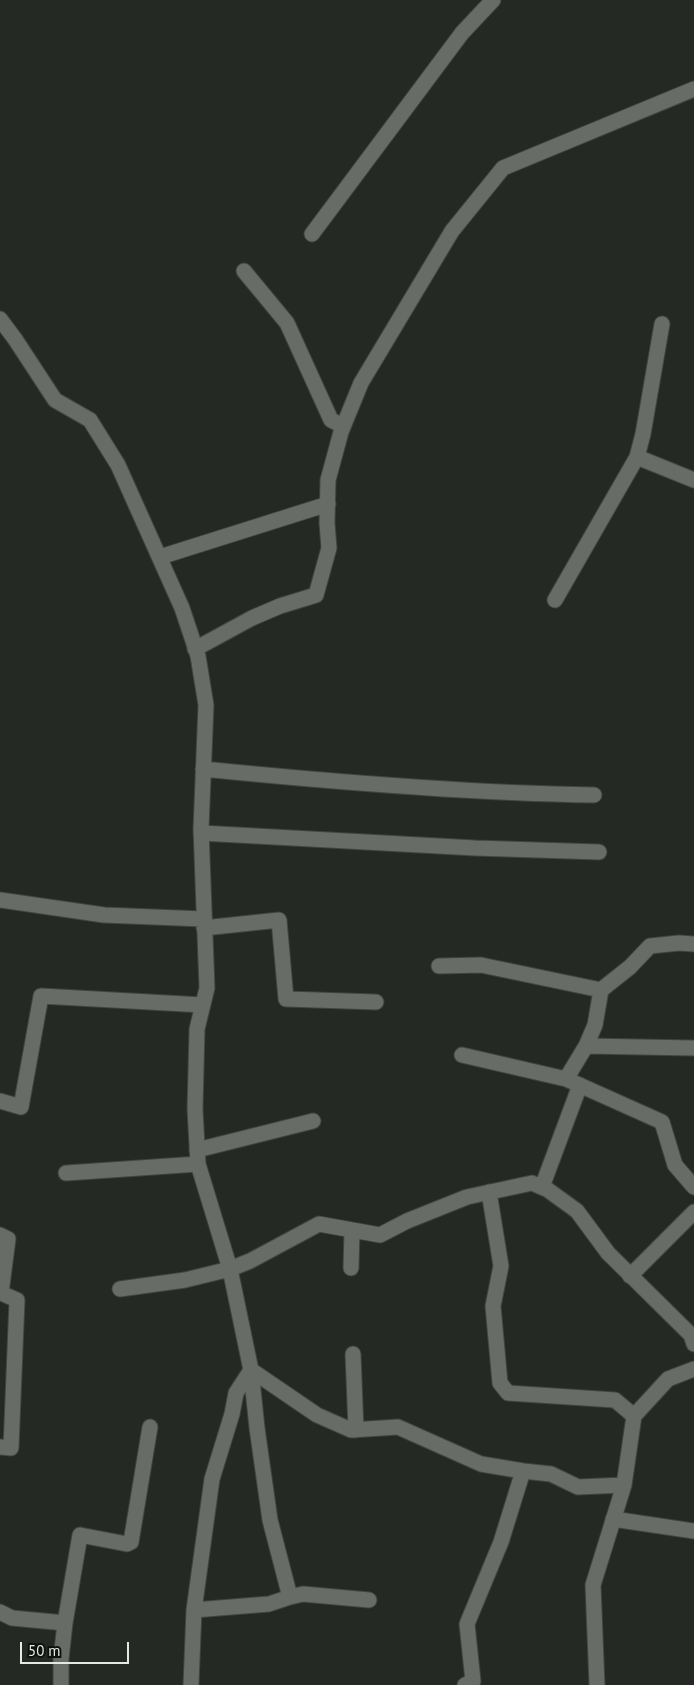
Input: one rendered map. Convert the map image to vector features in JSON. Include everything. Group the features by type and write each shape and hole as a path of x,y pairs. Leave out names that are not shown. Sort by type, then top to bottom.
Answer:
{"street":[{"path":"312,234 462,33 493,0"},
{"path":"195,649 252,618 280,606 316,595 329,548 328,480 343,426 360,383 452,231 503,168 694,88"},
{"path":"244,271 287,323 331,420 343,426"},
{"path":"0,319 15,338 56,400 90,420 118,465 182,608 198,656 206,705 201,833 207,988 197,1029 195,1109 198,1157 230,1269 251,1370 270,1520 290,1597"},
{"path":"555,600 637,457 643,434 662,324"},
{"path":"637,457 694,480"},
{"path":"160,557 328,504"},
{"path":"203,769 280,777 534,794 594,795"},
{"path":"201,833 475,848 599,852"},
{"path":"0,900 104,915 204,924 279,920 286,999 376,1002"},
{"path":"542,1187 573,1082 595,1024 601,990 630,967 650,946 679,943 694,944"},
{"path":"439,966 481,965 601,990"},
{"path":"0,1101 21,1107 41,996 203,1005"},
{"path":"586,1046 694,1048"},
{"path":"462,1055 573,1082 662,1122 675,1165 694,1187"},
{"path":"66,1173 198,1157 313,1121"},
{"path":"120,1289 185,1280 230,1269 250,1261 319,1224 380,1235 407,1221 467,1197 532,1183 548,1190 577,1211 608,1253 691,1335 694,1344"},
{"path":"489,1192 501,1266 493,1306 500,1382 508,1393 615,1400 634,1416"},
{"path":"630,1276 694,1212"},
{"path":"351,1268 352,1230"},
{"path":"0,1235 8,1239 1,1292 16,1300 11,1448 0,1447"},
{"path":"353,1354 356,1430"},
{"path":"597,1685 593,1585 624,1485 634,1416 668,1379 694,1369"},
{"path":"251,1370 317,1415 351,1430 398,1427 481,1464 551,1474 578,1487 624,1485"},
{"path":"191,1685 194,1610 212,1479 232,1414 236,1393 251,1370"},
{"path":"61,1685 61,1659 65,1622 80,1535 127,1544 131,1542 150,1427"},
{"path":"465,1685 473,1680 467,1624 502,1542 523,1470"},
{"path":"612,1519 694,1531"},
{"path":"194,1610 269,1604 303,1594 369,1600"},
{"path":"0,1612 12,1618 65,1622"}]}
